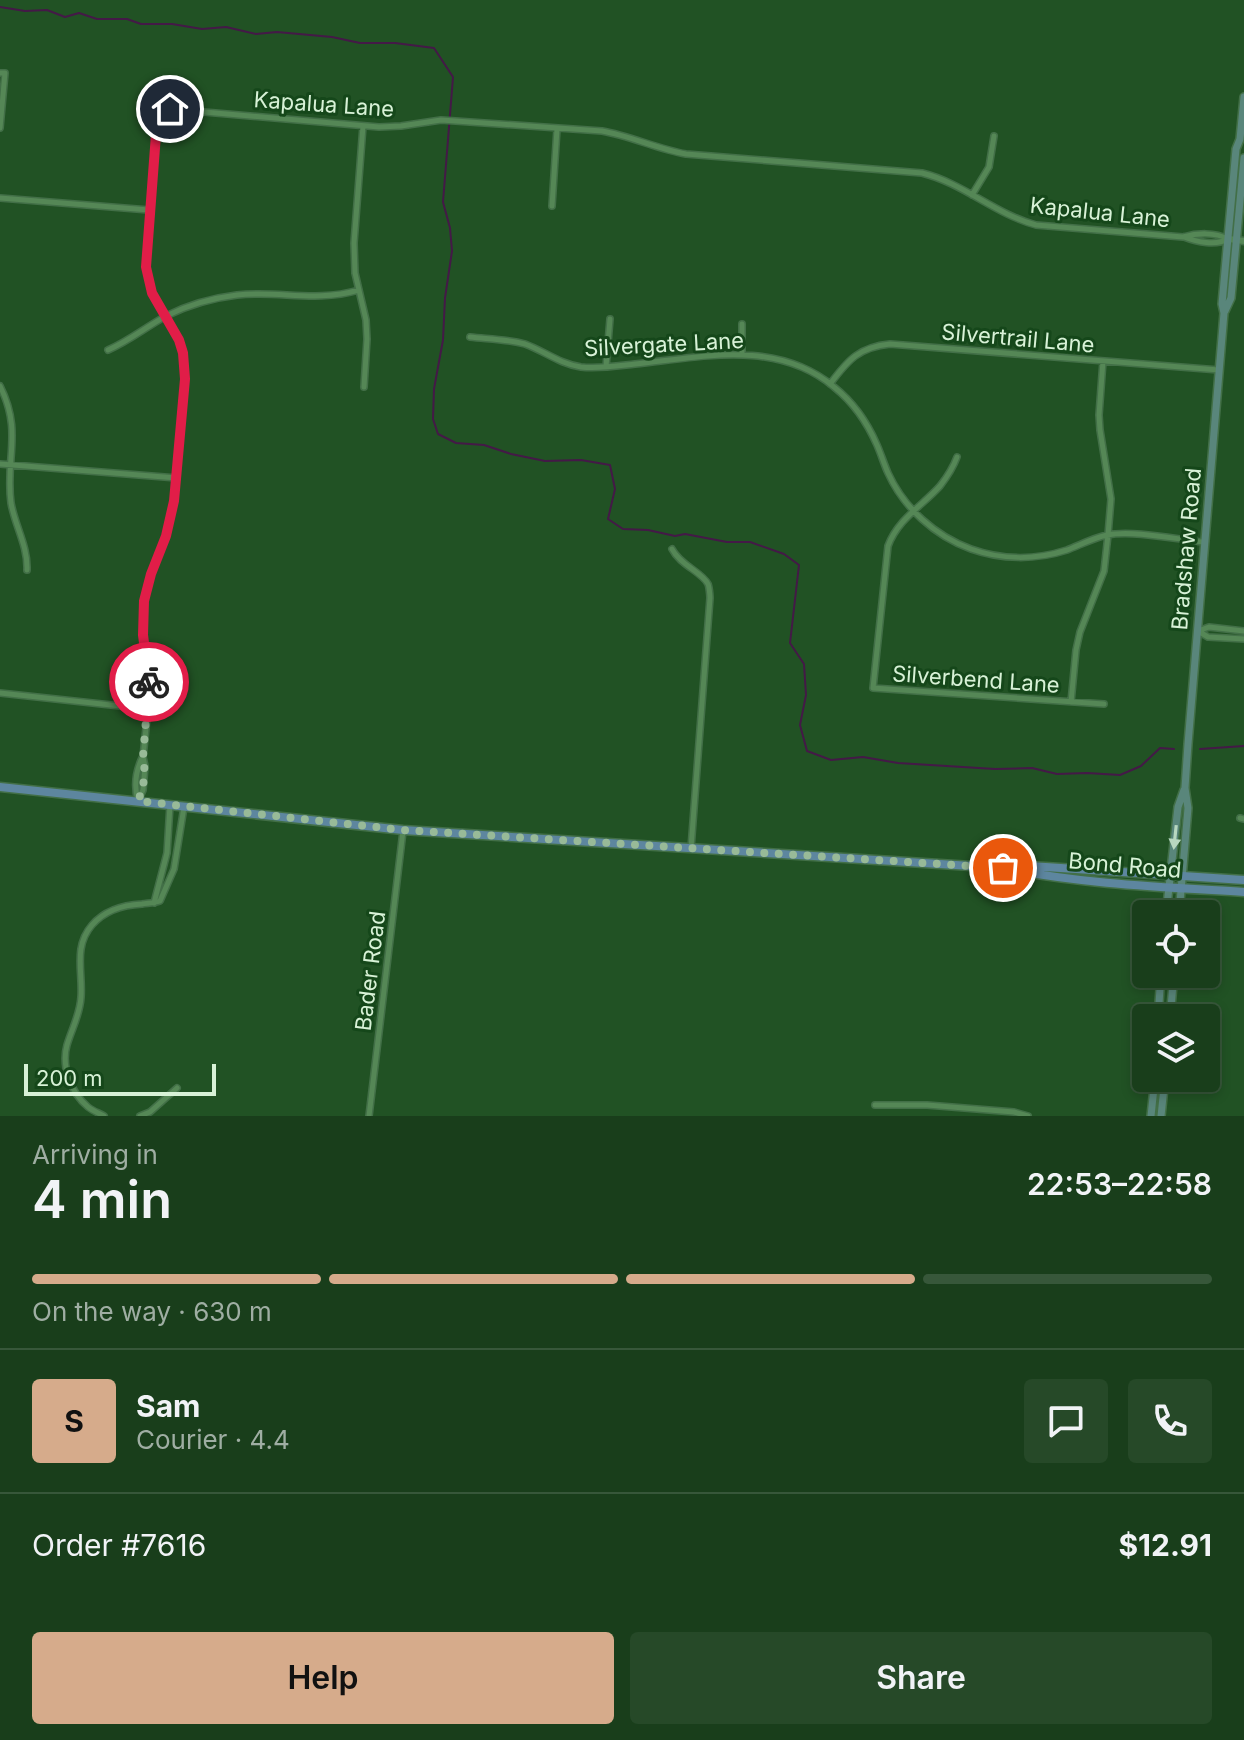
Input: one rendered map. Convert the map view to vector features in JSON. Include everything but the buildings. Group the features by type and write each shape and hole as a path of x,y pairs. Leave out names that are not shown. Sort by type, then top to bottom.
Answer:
{"main road":[{"name":"Bradshaw Road","path":"1237,240 1236,149 1240,139 1244,97"},
{"name":"Bradshaw Road","path":"1240,139 1244,148"},
{"name":"Bradshaw Road","path":"1180,900 1188,808 1185,788 1224,313 1222,304 1237,240 1244,158"},
{"name":"Bond Road","path":"0,787 403,830 1003,868 1052,877 1244,892"},
{"name":"Bradshaw Road","path":"1167,900 1178,807 1185,788"},
{"name":"Bond Road","path":"1003,868 1030,866 1244,880"},
{"path":"1052,877 1059,872 1105,870"},
{"path":"1151,1116 1154,1092"},
{"path":"1161,1116 1164,1092"}],"street":[{"path":"0,73 5,73 0,128"},
{"name":"Kapalua Lane","path":"138,801 143,790 149,683 143,635 144,601 170,522 177,478 185,366 179,340 158,305 148,280 146,258 158,108 363,125 401,126 441,120 602,131 686,154 922,173 947,181 1013,218 1036,225 1183,237 1221,244 1237,240"},
{"path":"363,125 354,243 355,273 366,320 364,387"},
{"path":"552,206 557,129"},
{"path":"972,195 989,167 994,136"},
{"path":"0,198 149,210"},
{"path":"108,350 166,316 196,303 235,295 324,297 359,290"},
{"path":"606,367 610,319"},
{"path":"742,324 742,354"},
{"name":"Silvergate Lane","path":"470,337 514,341 569,365 592,368 742,354 790,362 816,374 848,399 874,438 895,486 913,511 932,528 956,542 985,553 1017,557 1048,555 1108,535 1125,534 1203,542"},
{"name":"Silvertrail Lane","path":"830,384 860,352 890,344 1219,370"},
{"name":"Silverbend Lane","path":"1071,702 1076,650 1104,571 1111,512 1100,430 1103,361"},
{"path":"0,386 8,402 13,425 12,509 25,546 27,570"},
{"path":"913,511 947,477 957,457"},
{"path":"0,464 177,478"},
{"name":"Silverbend Lane","path":"913,511 896,529 886,554 873,688 1104,704"},
{"path":"672,549 709,585 710,598 691,849"},
{"path":"1197,631 1209,627 1244,631"},
{"path":"1197,631 1208,637 1244,639"},
{"path":"0,693 148,709"},
{"path":"154,903 167,853 170,805"},
{"path":"104,1116 89,1108 73,1089 65,1057 81,1006 81,946 85,935 104,914 128,905 160,901 174,869 184,807"},
{"name":"Bader Road","path":"369,1116 403,830"},
{"path":"140,1116 150,1112 177,1088"},
{"path":"875,1105 942,1106 1028,1116"}],"waterway":[{"path":"0,7 47,10 65,17 79,13 97,19 127,19 141,24 172,24 202,29 226,27 256,34 277,32 360,43 434,48 453,77 443,202 452,251 443,340 434,389 433,419 438,434 456,443 484,445 545,461 581,460 610,465 615,489 608,519 623,529 750,542 784,554 799,565 790,643 804,664 806,695 800,725 807,751 831,760 863,757 898,763 1032,768 1057,774 1120,775 1141,766 1160,748 1174,749"},
{"path":"1200,749 1244,746"}],"way so far":[{"path":"149,682 143,790 138,801 403,830 1003,868"}],"route":[{"path":"149,682 143,635 144,601 174,501 185,379 179,340 152,293 146,267 158,108 170,109"}]}
